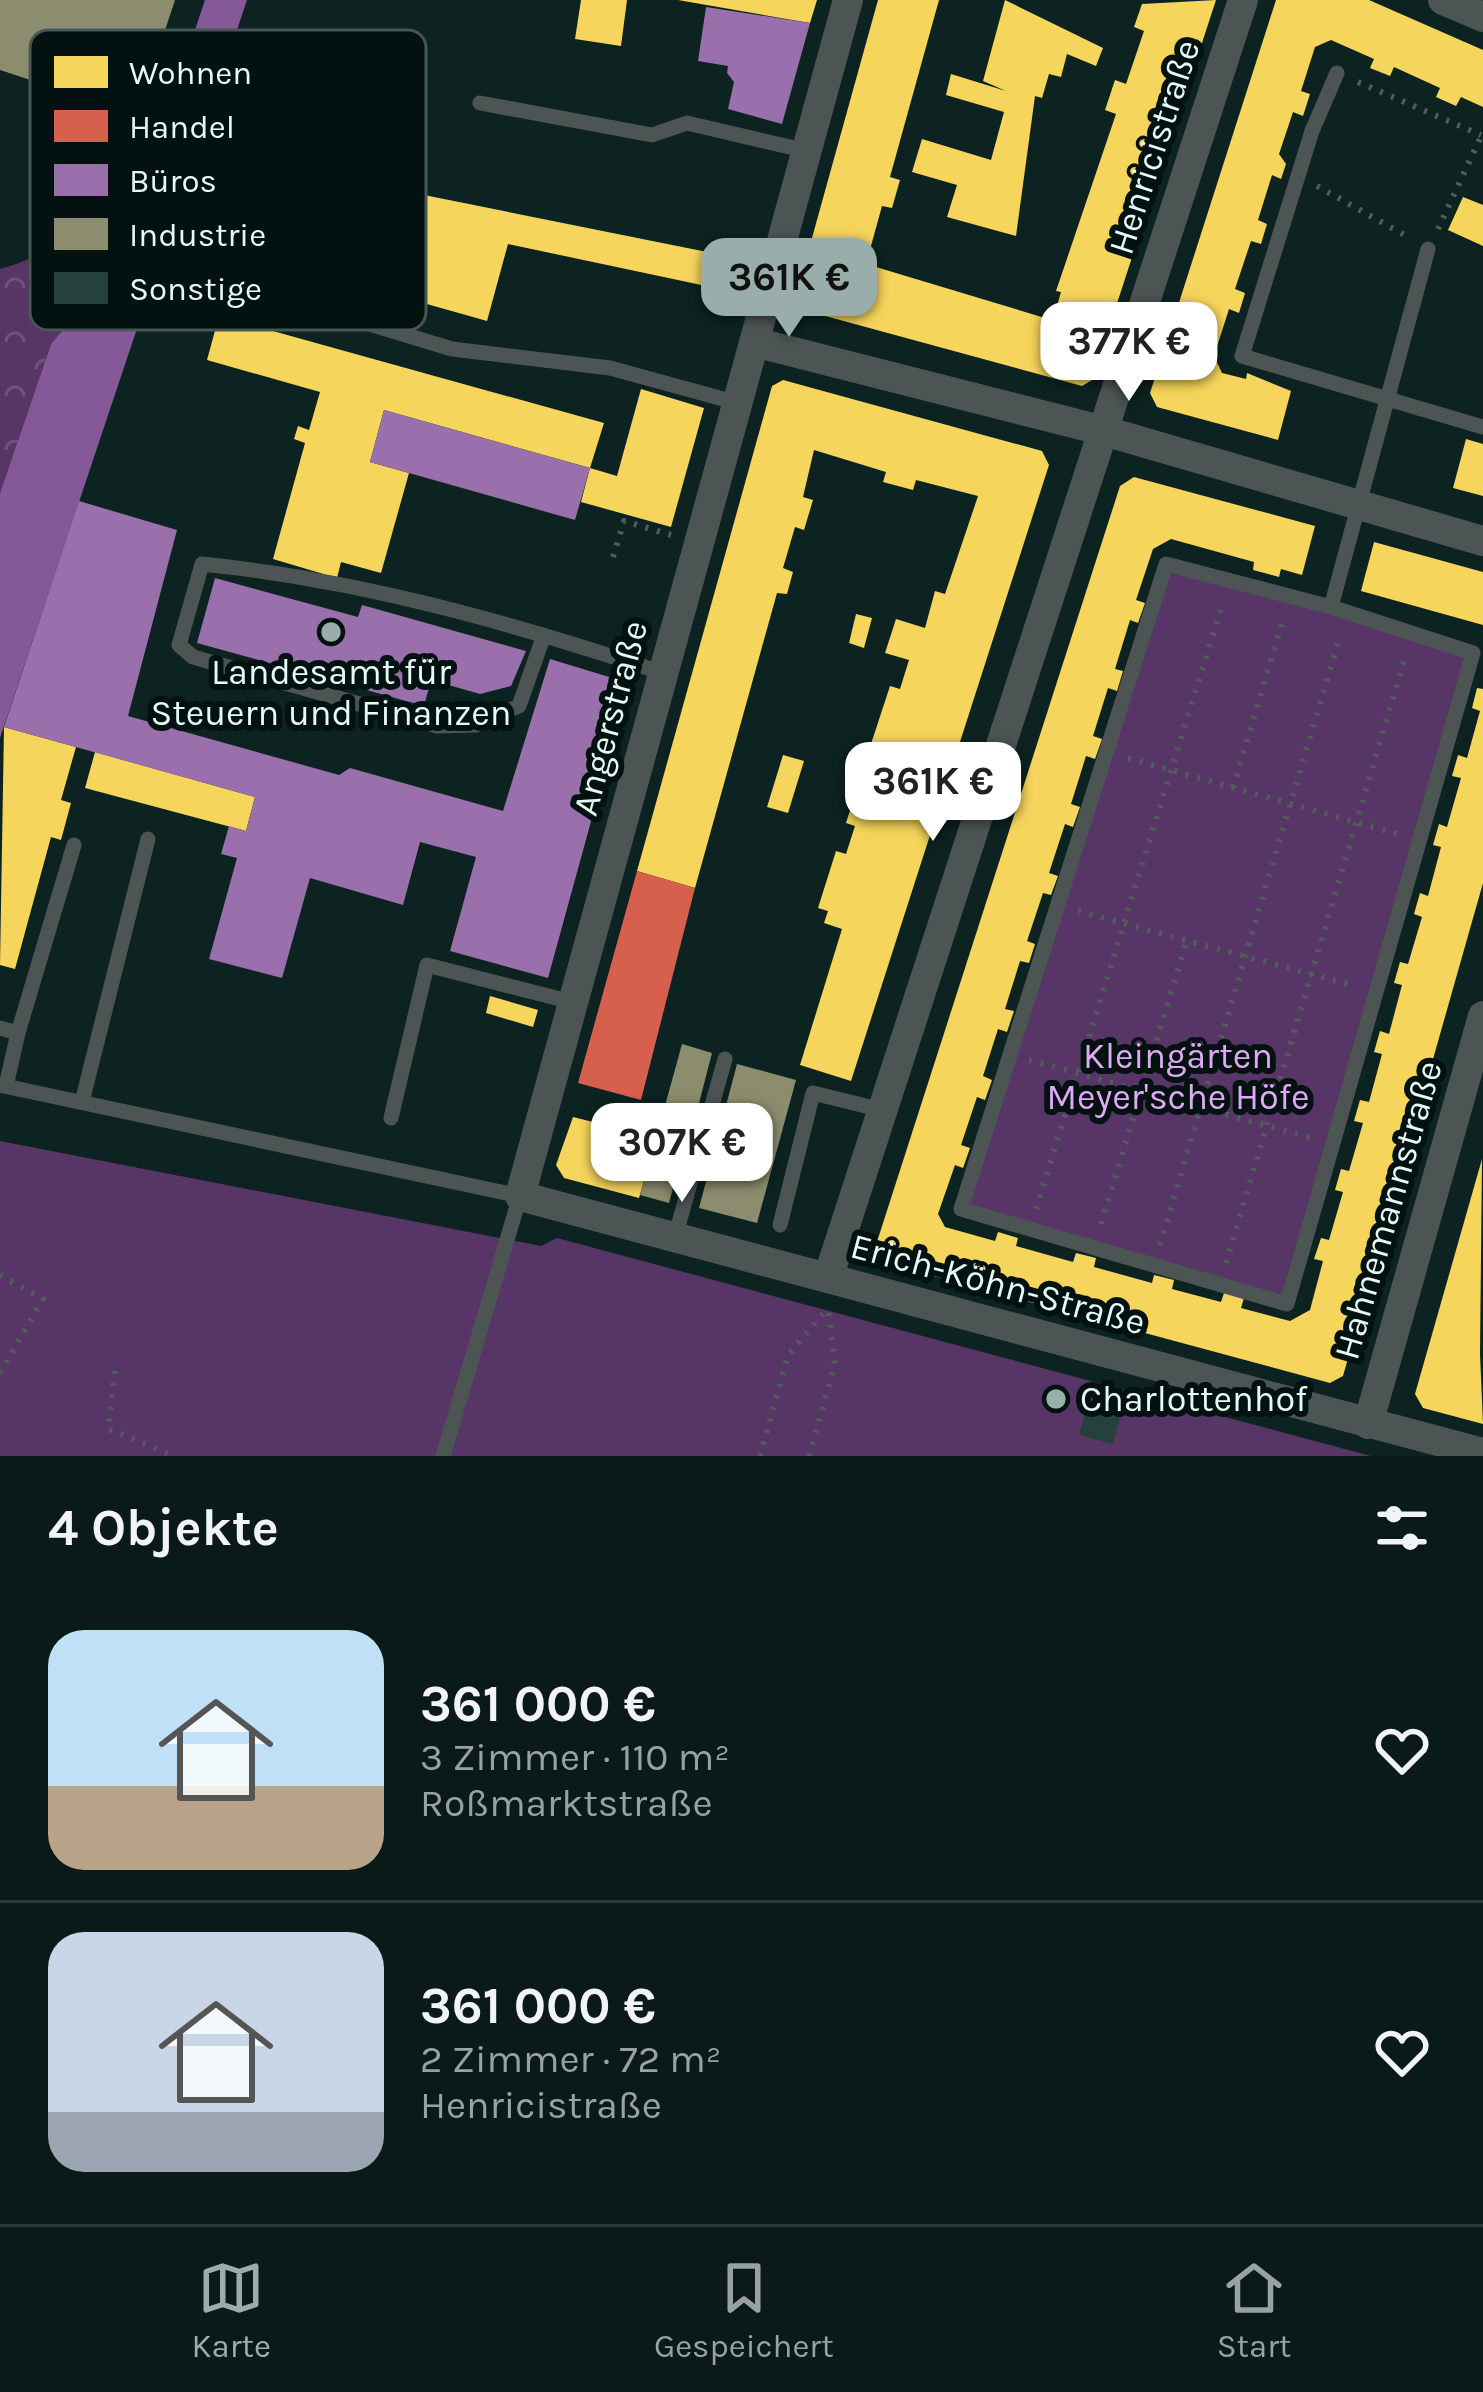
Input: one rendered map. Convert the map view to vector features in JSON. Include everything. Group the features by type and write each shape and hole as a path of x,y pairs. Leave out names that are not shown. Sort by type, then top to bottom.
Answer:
{"street":[{"name":"Angerstraße","path":"520,1196 848,0"},
{"name":"Henricistraße","path":"828,1278 1244,0"},
{"path":"1443,0 1483,17"},
{"path":"754,341 1101,430 1483,541"},
{"name":"Hahnemannstraße","path":"1368,1424 1483,1016"},
{"name":"Erich-Köhn-Straße","path":"520,1196 1483,1453"}],"lane":[{"path":"1337,73 1298,175 1242,356 1483,427"},
{"path":"481,103 652,135 687,123 807,151"},
{"path":"1339,610 1358,504 1428,249"},
{"path":"389,330 452,349 610,368 737,403"},
{"path":"544,635 519,706 462,728 193,657 179,645 202,564 394,592 544,635 663,673"},
{"path":"1166,564 1290,597 1473,653 1286,1304 961,1209 1166,564"},
{"path":"82,1102 148,839"},
{"path":"3,1085 74,845"},
{"path":"391,1118 428,965 572,1002"},
{"path":"0,1028 18,1033"},
{"path":"675,1237 725,1059"},
{"name":"Erich-Köhn-Straße","path":"3,1085 520,1196"},
{"path":"780,1225 813,1093 882,1110"},
{"name":"Angerstraße","path":"443,1456 520,1196"}],"path":[{"path":"1298,175 1428,249 1482,134 1337,73"},
{"path":"613,557 624,521 699,543"},
{"path":"1030,1229 1229,581"},
{"path":"1232,788 1290,597"},
{"path":"1154,1265 1291,804 1339,610"},
{"path":"1220,1284 1412,634"},
{"path":"1106,752 1419,840"},
{"path":"1058,905 1376,992"},
{"path":"1094,1248 1186,940"},
{"path":"1010,1055 1332,1144"},
{"path":"0,1275 43,1299 0,1373"},
{"path":"809,1456 835,1364 828,1278"},
{"path":"760,1456 788,1355 828,1309"},
{"path":"116,1371 108,1429 174,1456"}],"green space":[{"path":"27,260 30,330 63,330 51,344 0,493 0,269"},
{"name":"Kleingärten Meyer'sche Höfe","path":"1166,564 1473,653 1287,1304 961,1209"},
{"path":"0,1141 541,1246 557,1238 1371,1456 0,1456"}],"shaded area":[{"path":"205,0 247,0 237,30 195,30"},
{"path":"63,330 137,330 0,738 0,493 51,344"}],"building: Wohnen":[{"path":"581,0 627,0 621,46 575,39"},
{"path":"678,0 817,0 810,23"},
{"path":"878,0 939,0 890,177 900,180 892,208 882,206 866,264 1045,318 1057,306 1061,292 1056,291 1116,114 1105,110 1115,80 1126,84 1144,31 1134,27 1142,4 1216,0 1092,380 1082,386 807,311 797,292"},
{"path":"1005,0 1103,48 1096,66 1067,54 1061,77 1049,74 1042,98 1035,96 1016,236 947,217 957,185 912,172 922,139 991,160 1004,112 946,95 951,74 1006,91 983,81"},
{"path":"1276,0 1369,0 1483,50 1483,107 1461,97 1456,106 1436,97 1440,88 1394,67 1390,76 1370,68 1374,59 1331,40 1315,47 1301,91 1310,94 1303,116 1293,112 1279,154 1286,164 1281,179 1272,175 1258,220 1267,224 1261,244 1251,241 1235,289 1245,293 1239,313 1229,309 1214,356 1222,373 1246,379 1247,373 1291,391 1278,440 1157,407 1150,393"},
{"path":"426,195 732,257 725,290 508,244 487,321 426,304"},
{"path":"1463,197 1483,205 1483,246 1448,230"},
{"path":"215,330 269,330 604,423 590,468 384,410 370,462 409,473 381,573 341,562 337,578 273,559 305,443 294,439 298,426 309,430 320,392 207,360"},
{"path":"783,380 1042,451 1049,465 851,1081 800,1065 842,929 824,923 828,911 818,908 836,851 846,854 855,826 846,823 863,770 873,773 881,747 871,744 890,686 900,689 909,660 885,653 896,619 925,628 935,591 945,594 978,496 916,480 913,490 883,482 886,472 814,450 803,497 813,500 804,530 795,527 783,568 793,572 787,594 777,593 695,888 637,871 772,386"},
{"path":"641,389 704,408 671,527 581,502 590,468 617,476"},
{"path":"1466,439 1483,444 1483,496 1453,488"},
{"path":"1134,477 1315,526 1302,575 1281,569 1279,577 1253,570 1254,562 1171,539 1153,549 1136,600 1145,603 1138,623 1130,620 1115,669 1123,671 1117,691 1108,688 1093,736 1102,739 1095,759 1086,756 1071,804 1080,807 1073,827 1065,824 1049,873 1058,876 1051,895 1043,893 1027,941 1035,944 1029,963 1020,961 1005,1009 1014,1011 1007,1032 998,1029 983,1076 992,1080 985,1100 977,1097 961,1145 970,1148 963,1168 955,1165 938,1214 945,1227 995,1241 998,1232 1018,1238 1016,1246 1073,1262 1076,1253 1096,1258 1094,1267 1152,1283 1154,1275 1174,1280 1172,1289 1221,1302 1224,1293 1244,1298 1241,1308 1290,1321 1310,1310 1323,1261 1314,1259 1321,1238 1329,1240 1343,1192 1335,1190 1341,1169 1349,1171 1363,1123 1354,1121 1360,1100 1369,1102 1382,1054 1374,1052 1380,1031 1389,1034 1402,985 1394,983 1400,962 1408,964 1422,917 1414,914 1420,893 1428,896 1441,847 1433,845 1439,824 1447,827 1461,778 1452,776 1458,755 1467,758 1480,711 1472,708 1477,688 1483,689 1483,883 1343,1376 1330,1383 882,1262 875,1248 1120,486"},
{"path":"1374,542 1483,572 1483,625 1361,591"},
{"path":"856,614 872,618 864,648 849,643"},
{"path":"4,727 76,747 61,800 71,803 61,840 51,837 15,969 0,965"},
{"path":"95,752 255,797 246,831 85,788"},
{"path":"783,755 804,761 788,813 767,807"},
{"path":"490,996 538,1010 533,1027 486,1013"},
{"path":"573,1117 605,1125 607,1119 621,1123 620,1129 656,1139 639,1198 564,1178 556,1165"},
{"path":"1482,1159 1483,1424 1423,1408 1415,1394"}],"building: Handel":[{"path":"637,871 695,888 641,1100 578,1083"}],"building: Büros":[{"path":"706,7 810,23 782,124 728,109 734,82 728,66 698,61"},
{"path":"384,410 590,468 575,520 370,462"},
{"path":"79,501 177,530 128,716 339,775 350,768 503,811 550,659 629,683 548,978 450,951 476,857 420,842 403,905 310,878 282,978 209,959 237,858 221,854 229,826 246,831 255,797 4,727"},
{"path":"215,578 358,617 362,605 526,651 511,686 480,694 431,680 424,706 197,643"}],"building: Industrie":[{"path":"0,0 175,0 165,30 30,30 30,80 0,70"},
{"path":"682,1044 712,1053 684,1161 652,1153"},
{"path":"737,1064 796,1080 757,1223 699,1208"},
{"path":"650,1162 678,1170 669,1203 640,1195"}],"building: Sonstige":[{"path":"1087,1405 1121,1414 1113,1444 1079,1435"}],"place":[{"name":"Landesamt für Steuern und Finanzen","path":"331,632"},
{"name":"Charlottenhof","path":"1056,1399"}]}
